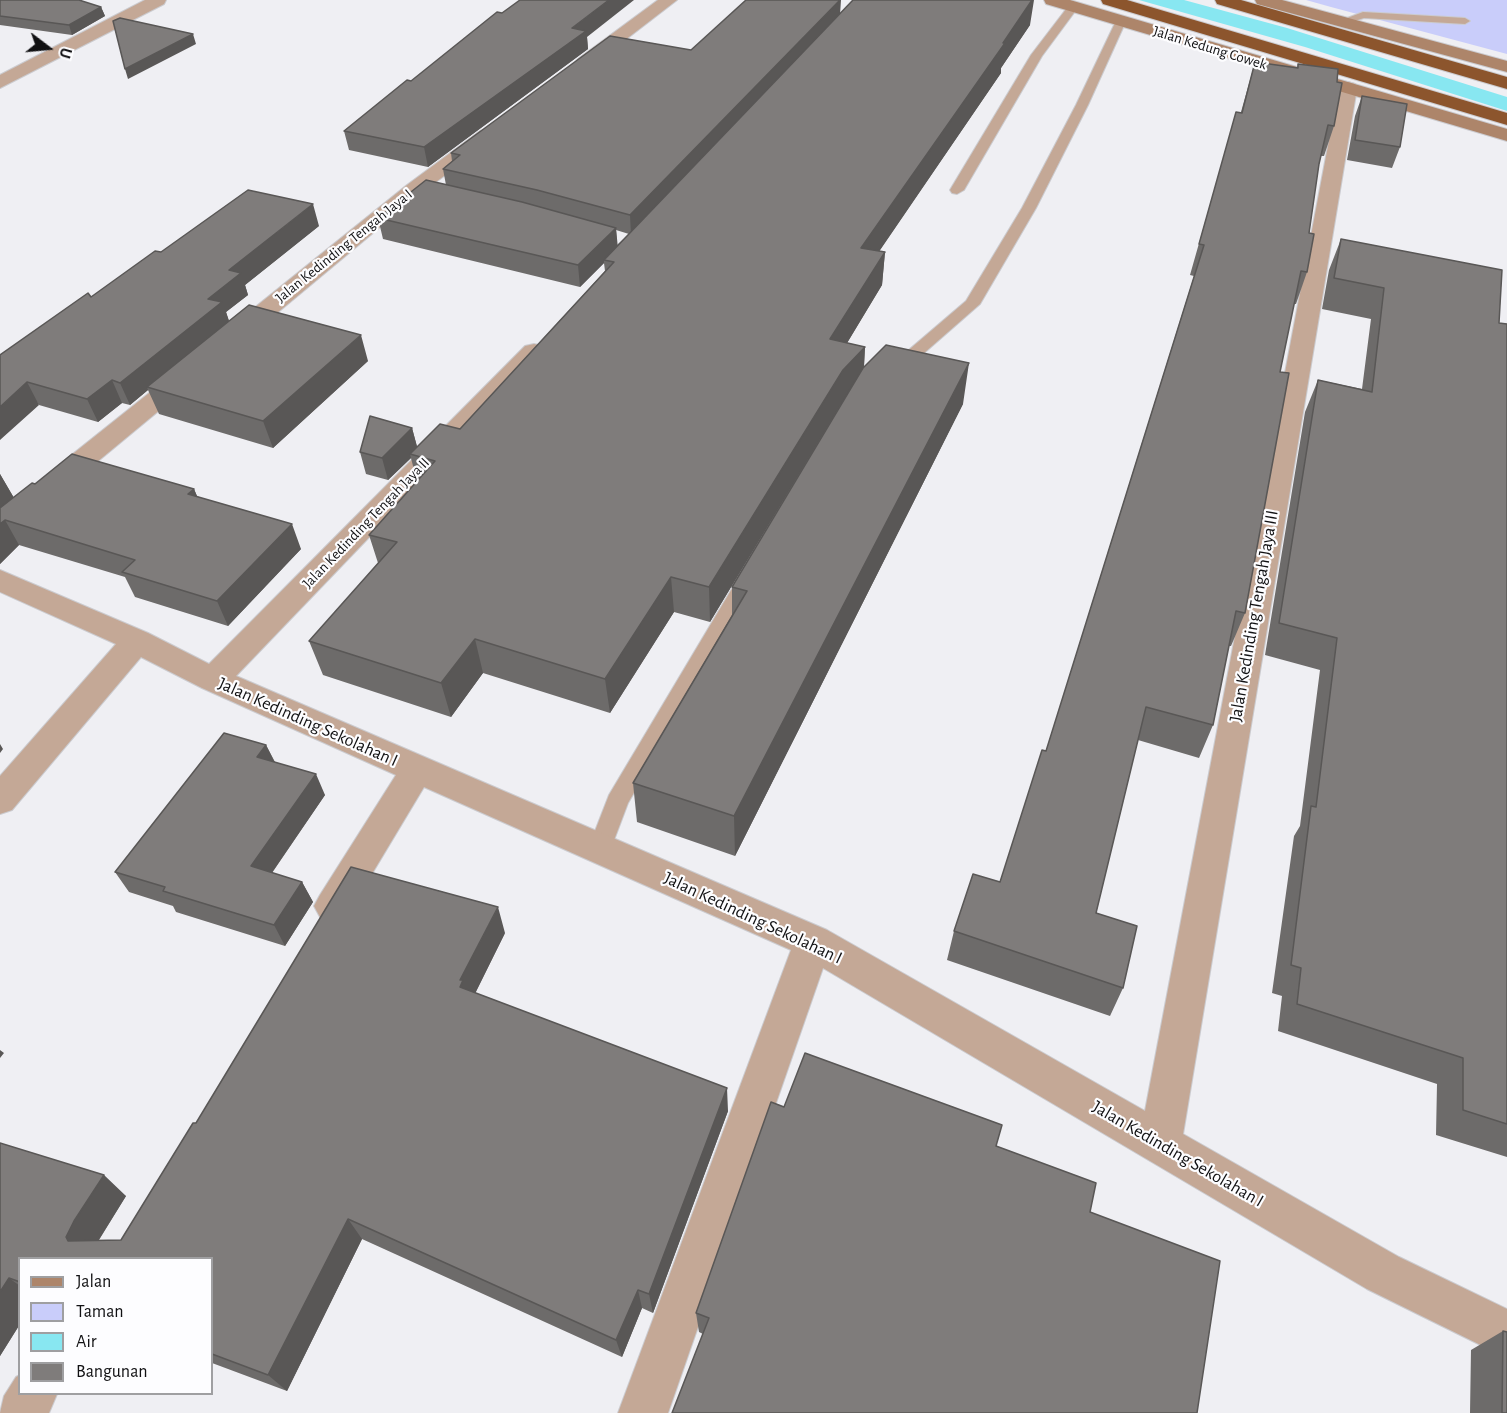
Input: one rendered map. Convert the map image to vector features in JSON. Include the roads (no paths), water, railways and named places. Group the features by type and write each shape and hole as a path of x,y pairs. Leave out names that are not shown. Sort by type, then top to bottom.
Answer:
{"highway":[{"name":"Jalan Kedung Cowek","path":"1109,0 1507,118"},
{"path":"1223,0 1507,83"}],"main road":[{"name":"Jalan Kedung Cowek","path":"1052,0 1507,135"},
{"path":"1263,0 1507,67"}],"street":[{"path":"0,82 158,0"},
{"path":"566,77 669,0"},
{"name":"Jalan Kedinding Tengah Jaya III","path":"1160,1144 1348,88"},
{"name":"Jalan Kedinding Tengah Jaya I","path":"0,527 414,189 509,119"},
{"path":"414,189 438,194"},
{"name":"Jalan Kedinding Tengah Jaya II","path":"213,680 554,330"},
{"name":"Jalan Kedinding Sekolahan I","path":"0,580 137,641 213,680 813,942 1383,1273 1507,1334"},
{"path":"0,800 137,641"},
{"path":"317,933 417,770"},
{"path":"643,1413 813,942"},
{"path":"21,1413 32,1395"}],"lane":[{"path":"957,190 1037,55 1074,6"},
{"path":"1342,22 1362,15 1465,21"},
{"path":"879,376 886,369 910,357 972,304 1029,208 1082,105 1121,21"},
{"path":"600,849 617,801 755,568"}],"water":[{"path":"1139,0 1184,0 1287,28 1507,97 1507,111 1305,47"}]}
